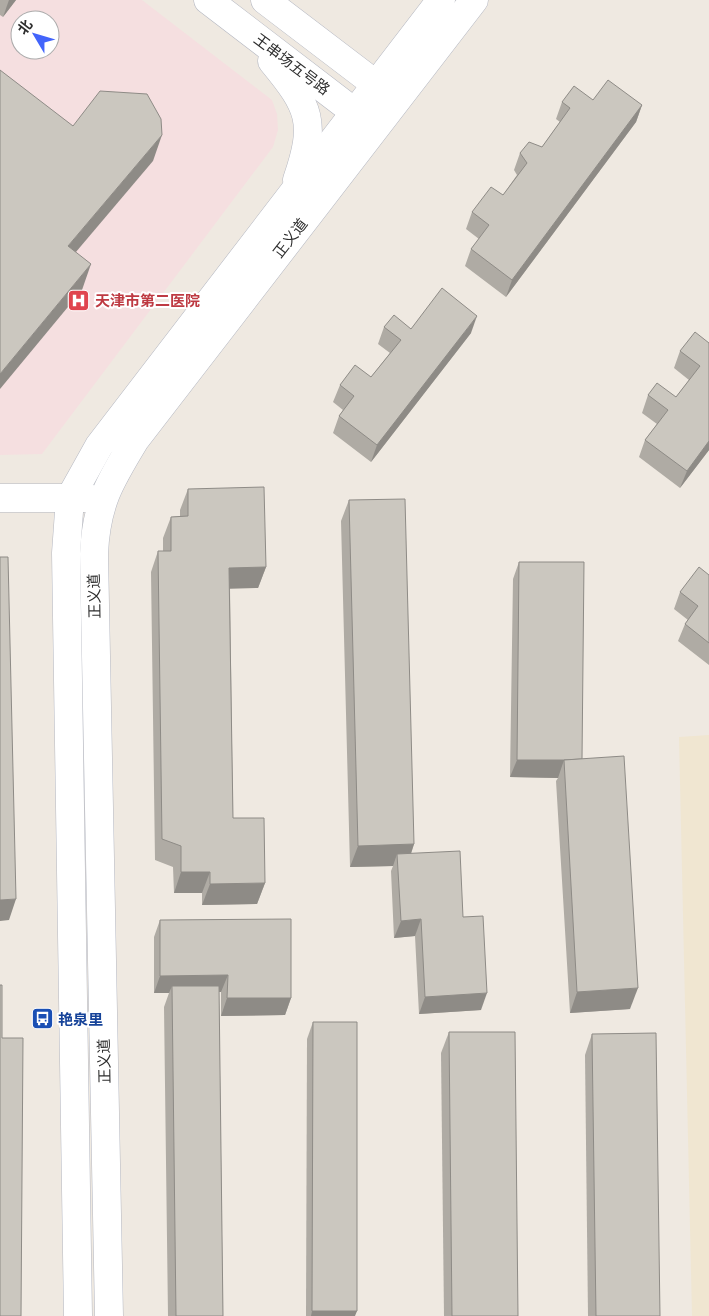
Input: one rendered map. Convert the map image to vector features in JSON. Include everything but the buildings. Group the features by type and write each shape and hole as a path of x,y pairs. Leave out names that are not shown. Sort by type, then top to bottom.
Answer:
{"street":[{"name":"王串场五号路","path":"208,0 365,120"},
{"path":"265,0 386,92"},
{"name":"正义道","path":"109,1316 94,554 95,526 102,498 135,440 386,92 441,0"},
{"name":"正义道","path":"386,92 474,0"},
{"path":"273,43 328,83 345,115 344,143 336,164 301,204 308,120 306,110 273,43"},
{"name":"正义道","path":"78,1316 66,552 70,498 99,446 365,120"},
{"path":"0,498 102,498"}],"shaded area":[{"name":"天津市第二医院","path":"0,0 142,0 272,100 277,114 278,130 273,147 42,454 0,455"},
{"path":"709,735 709,1316 692,1316 679,737"}],"place":[{"name":"天津市第二医院","path":"79,300"},
{"name":"艳泉里","path":"42,1019"}]}
